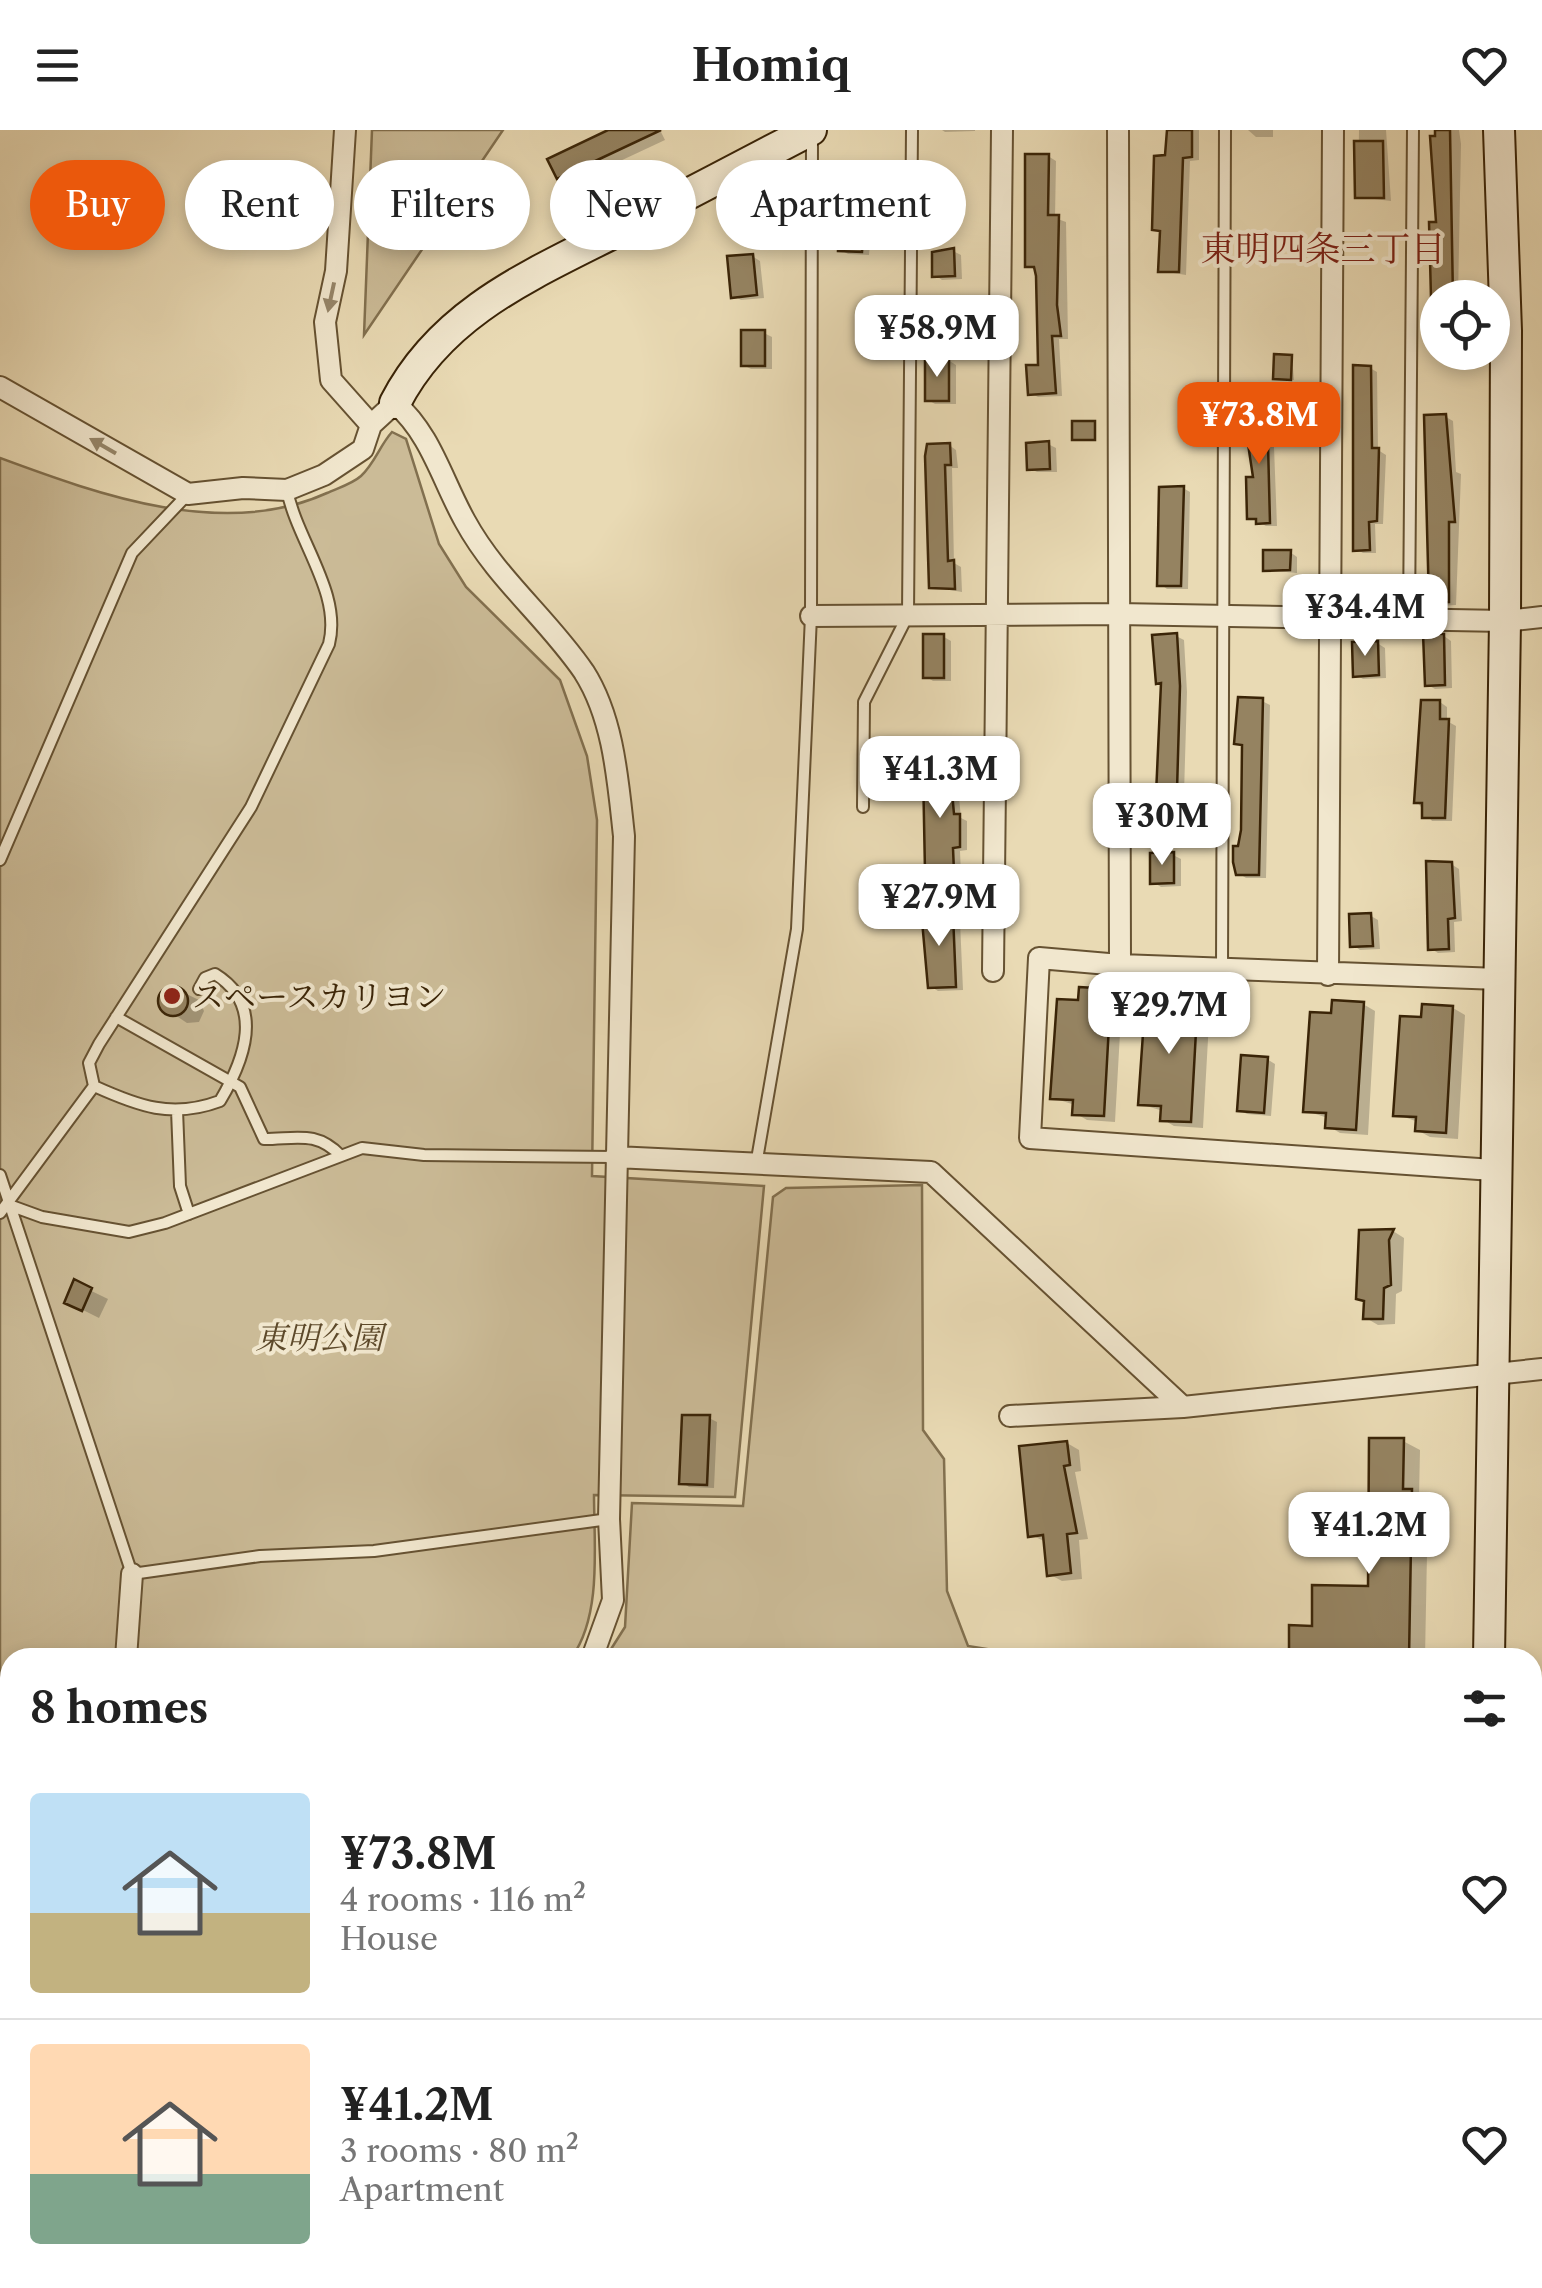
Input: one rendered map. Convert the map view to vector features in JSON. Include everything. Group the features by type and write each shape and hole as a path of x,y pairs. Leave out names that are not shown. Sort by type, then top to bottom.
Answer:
{"street":[{"path":"345,130 336,271 325,322 330,380 371,424"},
{"path":"0,387 188,494 243,488 287,490 324,475 362,449 371,424 395,403 410,374 444,335 504,287 811,130"},
{"path":"993,972 1002,130"},
{"path":"1118,130 1120,965"},
{"path":"1328,975 1333,130"},
{"path":"1489,1648 1506,331 1499,130"},
{"path":"395,403 416,421 465,522 495,568 585,674 608,729 624,836 609,1520 613,1600 596,1648"},
{"path":"810,616 1118,614 1408,621 1542,617"},
{"path":"1493,1170 1030,1138 1039,958 1328,975 1499,979"},
{"path":"615,1158 931,1172 1183,1407"},
{"path":"1010,1416 1183,1407 1542,1369"},
{"path":"127,1648 132,1574"}],"lane":[{"path":"756,1165 797,929 810,616 811,130"},
{"path":"863,807 864,702 908,616 912,130"},
{"path":"1222,970 1224,130"},
{"path":"1408,621 1413,130"},
{"path":"5,1209 94,1086 89,1063 251,806 329,644 334,623 331,606 293,521 287,490"},
{"path":"0,860 132,553 188,494"},
{"path":"94,1086 149,1110 177,1110 220,1100 232,1081 246,1040 244,1005 230,983 215,974 205,978 200,990"},
{"path":"116,1017 240,1087 264,1140 306,1135 326,1140 341,1156"},
{"path":"177,1110 180,1186 189,1214"},
{"path":"5,1209 129,1232 189,1214 362,1148 424,1155 615,1158"},
{"path":"0,1176 5,1209 132,1574 260,1556 374,1551 609,1520"}],"green space":[{"path":"372,130 503,130 483,160 371,160"},
{"path":"367,250 422,250 364,335"},
{"name":"東明公園","path":"392,432 406,439 439,544 466,587 560,680 587,756 597,820 592,1176 764,1186 735,1497 594,1495 592,1600 577,1648 0,1648 0,458 120,498 205,512 247,513 287,507 327,493 366,471"},
{"path":"922,1185 923,1430 944,1459 947,1591 968,1646 981,1648 612,1648 625,1627 632,1503 743,1506 773,1197 786,1188"}],"building":[{"path":"608,130 661,130 597,160 550,160 550,165 547,159"},
{"path":"1167,130 1192,130 1192,157 1183,158 1179,272 1158,272 1160,231 1152,230 1154,156 1165,155"},
{"path":"1435,130 1450,130 1453,280 1431,280 1429,222 1436,222 1430,136 1435,136"},
{"path":"1354,141 1383,141 1384,198 1355,198"},
{"path":"1025,154 1049,154 1048,215 1059,215 1057,305 1061,336 1052,336 1056,393 1028,395 1026,365 1038,365 1036,276 1034,267 1025,267"},
{"path":"954,250 955,276 932,277 932,252"},
{"path":"753,254 757,295 731,298 727,256"},
{"path":"741,330 765,330 765,366 741,366"},
{"path":"1274,354 1292,355 1291,380 1273,379"},
{"path":"925,358 949,358 949,401 925,401"},
{"path":"1353,365 1371,366 1372,448 1379,448 1377,521 1369,522 1370,550 1353,551"},
{"path":"1446,414 1455,522 1449,522 1449,602 1429,603 1424,415"},
{"path":"1274,415 1275,444 1268,444 1270,523 1256,524 1256,519 1247,519 1246,477 1253,477 1245,424 1251,423 1250,416"},
{"path":"1072,421 1095,421 1095,440 1072,440"},
{"path":"1049,441 1050,469 1027,470 1026,443"},
{"path":"950,443 951,465 945,465 948,561 954,560 955,589 929,588 925,456 927,444"},
{"path":"1184,486 1181,586 1157,586 1159,487"},
{"path":"1263,550 1291,550 1290,570 1263,571"},
{"path":"1177,633 1180,686 1176,825 1159,825 1155,817 1161,683 1156,684 1152,635"},
{"path":"1423,633 1444,634 1445,685 1425,686"},
{"path":"923,634 944,634 944,678 923,678"},
{"path":"1378,641 1379,675 1353,677 1352,642"},
{"path":"1238,697 1263,698 1259,875 1236,875 1233,862 1233,846 1238,846 1241,830 1242,745 1234,744"},
{"path":"1421,700 1440,700 1440,719 1449,719 1445,818 1422,818 1422,803 1414,803"},
{"path":"923,769 950,769 954,814 960,814 960,847 953,848 954,872 925,872"},
{"path":"1174,852 1174,883 1150,884 1150,853"},
{"path":"1426,861 1452,862 1455,918 1448,919 1449,949 1428,950"},
{"path":"921,909 953,914 956,987 928,988"},
{"path":"1371,913 1373,946 1350,947 1349,914"},
{"name":"スペースカリヨン","path":"173,986 184,990 188,1001 184,1012 173,1016 162,1012 158,1001 162,990"},
{"path":"1079,987 1111,989 1104,1116 1072,1115 1073,1100 1050,1099 1057,999 1078,1000"},
{"path":"1167,993 1198,995 1191,1122 1160,1121 1161,1106 1138,1105 1145,1005 1166,1006"},
{"path":"1332,1000 1364,1002 1356,1130 1325,1128 1326,1113 1303,1112 1310,1012 1331,1013"},
{"path":"1422,1004 1453,1006 1446,1133 1415,1131 1416,1117 1393,1116 1400,1016 1421,1017"},
{"path":"1241,1055 1268,1057 1264,1113 1237,1111"},
{"path":"1394,1229 1389,1240 1391,1285 1384,1288 1383,1319 1363,1319 1364,1301 1356,1299 1359,1230"},
{"path":"74,1279 92,1288 82,1311 64,1303"},
{"path":"682,1415 710,1415 707,1485 679,1484"},
{"path":"1369,1438 1404,1438 1403,1489 1412,1489 1409,1648 1289,1648 1289,1625 1312,1626 1312,1585 1368,1586"},
{"path":"1067,1441 1070,1465 1064,1466 1077,1533 1067,1534 1071,1573 1047,1576 1043,1535 1028,1537 1019,1446"}],"place":[{"name":"スペースカリヨン","path":"172,996"}],"district":[{"name":"東明四条三丁目","path":"1323,248"}]}
